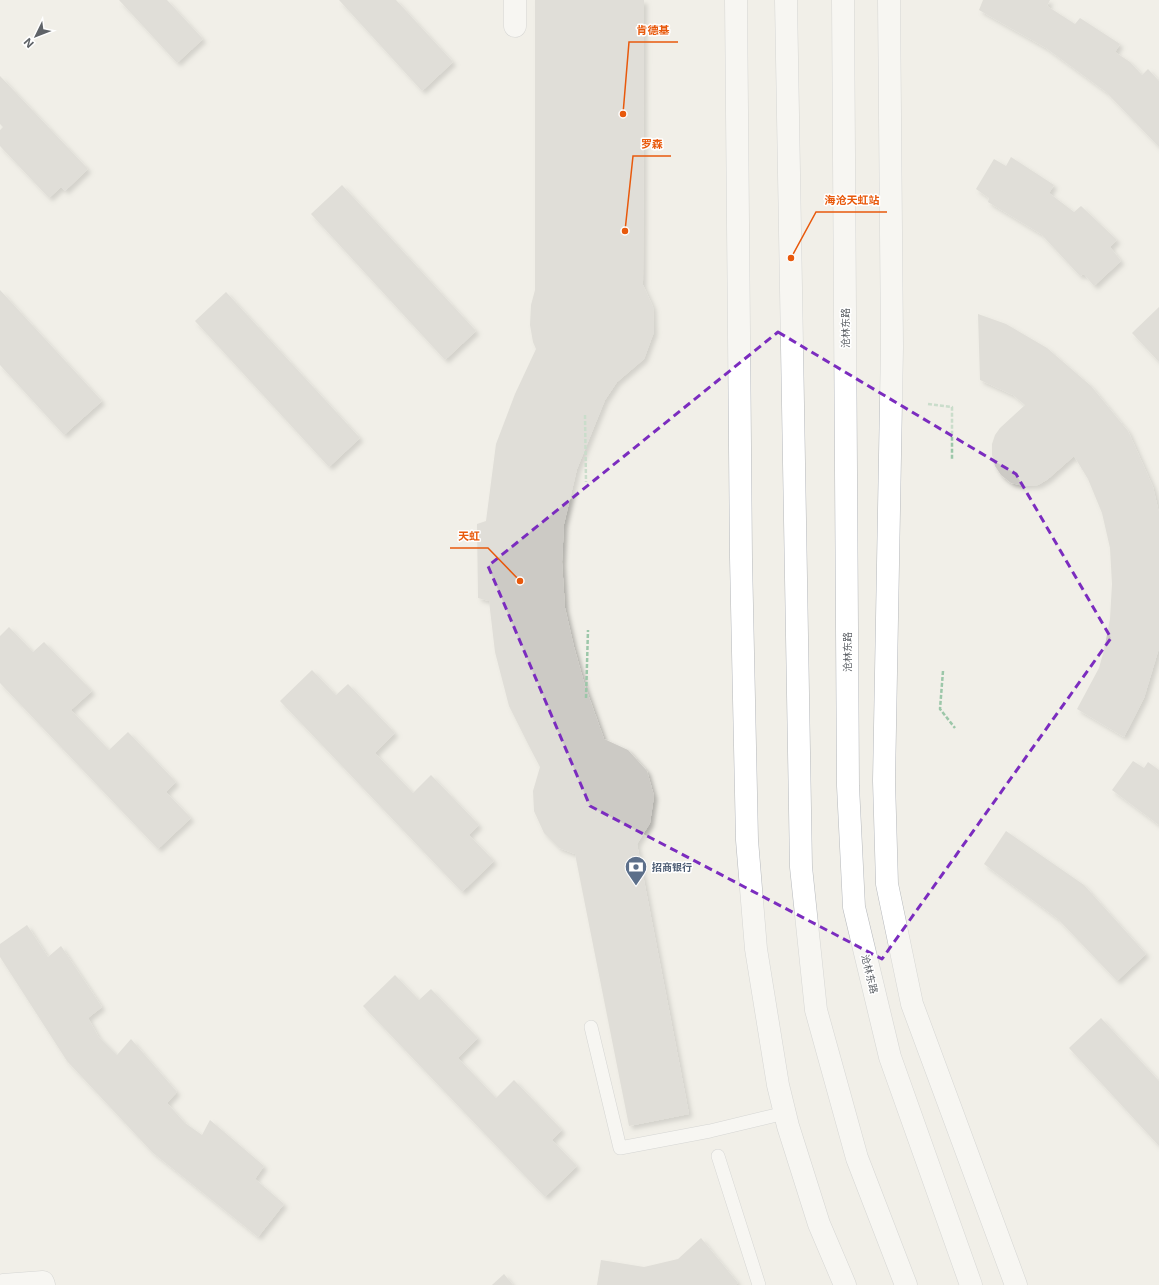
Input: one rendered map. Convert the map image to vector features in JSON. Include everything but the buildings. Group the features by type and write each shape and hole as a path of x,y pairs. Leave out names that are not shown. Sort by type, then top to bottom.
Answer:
{"street":[{"path":"515,0 515,26"},
{"path":"736,0 741,558 747,840 756,950 778,1085 785,1113 819,1224 845,1285"},
{"path":"786,0 801,867 816,1010 858,1158 906,1285"},
{"name":"沧林东路","path":"843,0 848,778 854,907 890,1057 971,1285"},
{"path":"889,0 892,347 884,781 887,884 912,1004 1016,1285"},
{"path":"3,1285 43,1282 44,1285"}],"lane":[{"path":"591,1027 620,1148 710,1131 785,1113"},
{"path":"718,1156 759,1285"}],"path":[{"path":"928,404 952,407 952,460"},
{"path":"584,415 586,482"},
{"path":"586,698 588,630"},
{"path":"943,671 940,709 955,728"}],"highlighted area":[{"path":"778,332 1016,474 1111,638 882,959 590,806 488,566"}],"place":[{"name":"肯德基","path":"623,114"},
{"name":"罗森","path":"625,231"},
{"name":"海沧天虹站","path":"791,258"},
{"name":"天虹","path":"520,581"},
{"name":"招商银行","path":"636,886"}]}
